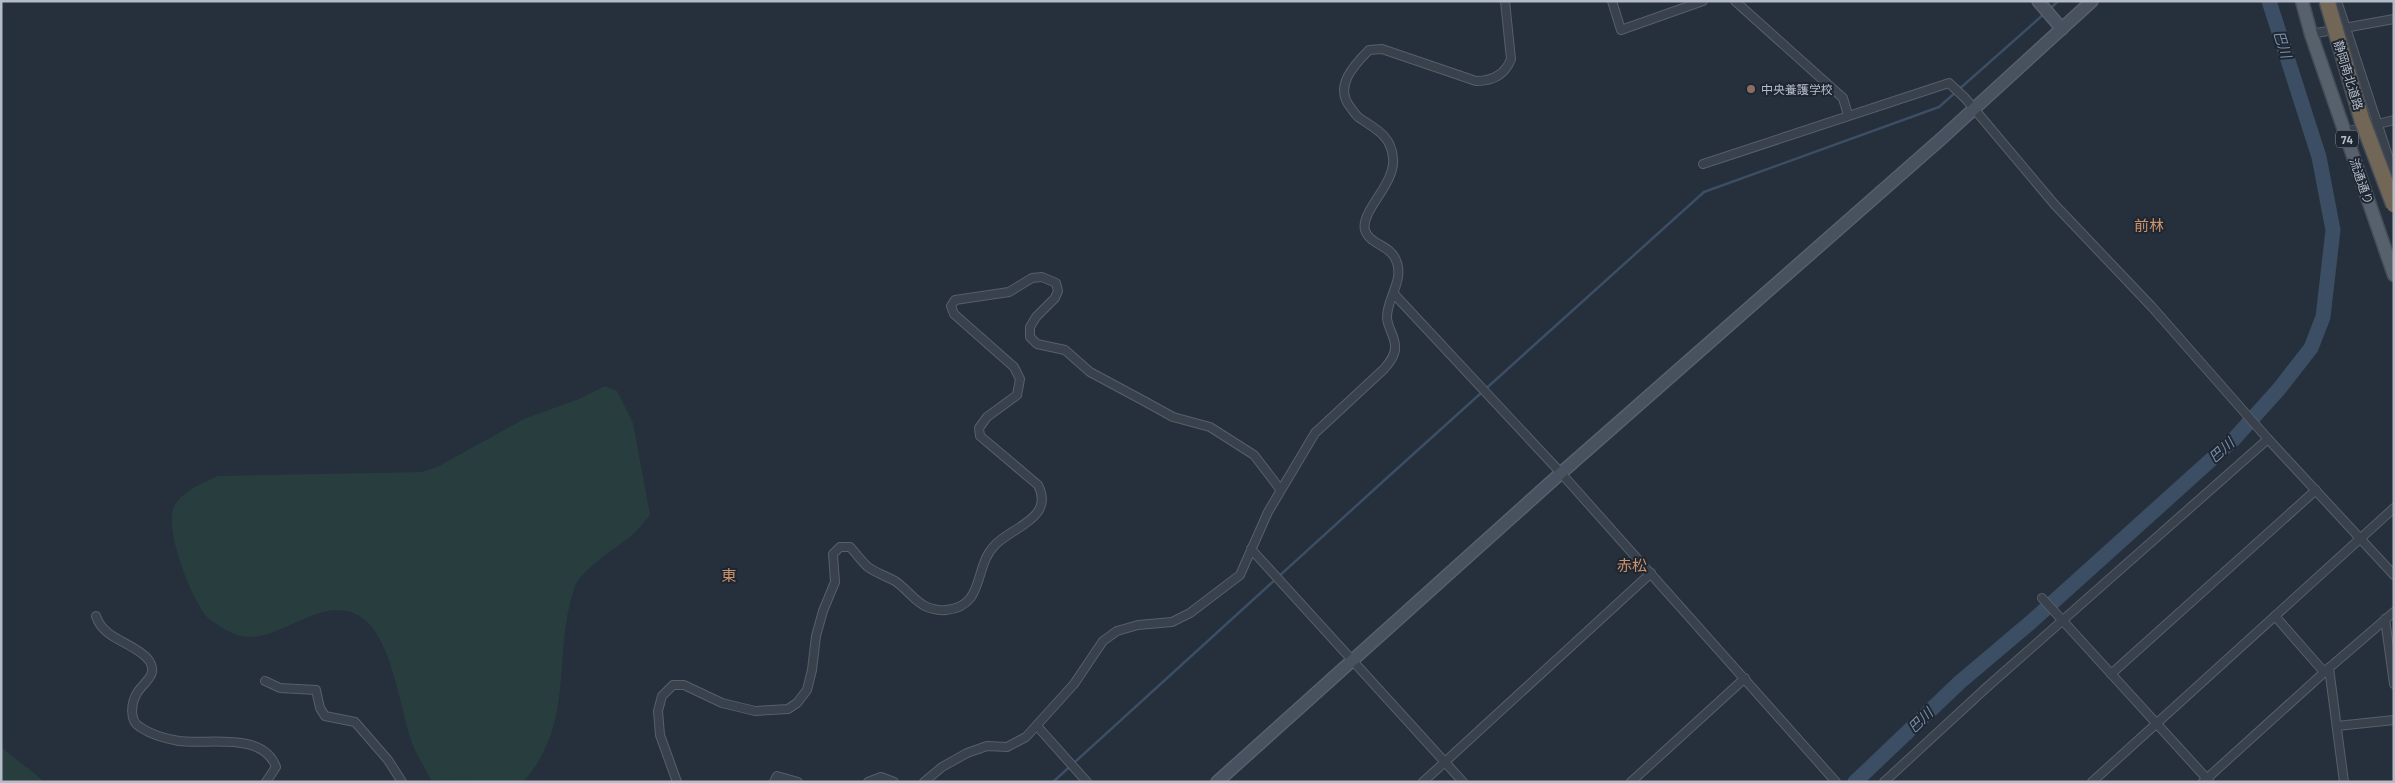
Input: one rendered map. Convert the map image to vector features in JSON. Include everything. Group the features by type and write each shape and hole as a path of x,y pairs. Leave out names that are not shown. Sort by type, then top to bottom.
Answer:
{"highway":[{"name":"静岡南北道路","path":"2327,1 2362,120 2394,205"},
{"name":"静岡南北道路","path":"2332,1 2352,74 2394,192"}],"main road":[{"name":"流通通り","path":"2302,1 2311,34 2345,132 2390,253 2394,275"}],"street":[{"path":"924,782 942,767 967,753 987,746 1007,747 1026,737 1074,684 1103,641 1117,631 1138,625 1172,622 1190,614 1240,575 1255,536 1280,489 1316,433 1384,370 1392,358 1395,346 1387,316 1399,269 1396,259 1390,251 1369,237 1365,229 1365,218 1392,173 1393,158 1388,140 1374,126 1359,119 1348,104 1343,93 1352,68 1369,50 1382,49 1476,81 1486,81 1501,74 1508,67 1511,59 1505,1"},
{"path":"1612,1 1621,30 1703,1"},
{"path":"1734,1 1843,98 1848,115"},
{"path":"1217,782 1560,473 1974,109 2092,1"},
{"path":"2337,1 2344,29 2394,174"},
{"path":"2038,2 2062,29"},
{"path":"2311,34 2394,19"},
{"path":"1703,164 1949,83 1965,98 2055,205 2152,307 2268,439 2394,575"},
{"path":"2345,132 2394,120"},
{"path":"677,782 660,736 658,712 662,696 673,685 684,684 722,703 755,711 788,709 797,703 807,690 812,670 816,636 823,611 835,582 833,554 840,547 850,547 868,567 896,582 927,607 944,611 962,607 974,595 986,557 995,545 1024,526 1038,512 1043,502 1043,494 1038,485 980,436 978,428 987,417 1017,394 1020,379 1014,367 954,314 951,306 955,300 1008,292 1032,278 1050,279 1056,283 1058,291 1055,298 1036,317 1029,332 1030,337 1037,344 1065,350 1090,372 1173,417 1210,427 1254,454 1280,489"},
{"path":"1394,294 1560,473 1836,782"},
{"path":"1884,782 1986,688 2268,439"},
{"path":"2111,674 2316,490"},
{"path":"2092,782 2394,508"},
{"path":"1251,549 1463,782"},
{"path":"1423,782 1651,574"},
{"path":"2042,598 2206,781 2326,670 2394,612"},
{"path":"96,616 99,626 147,658 152,666 152,673 136,694 132,714 133,721 139,727 179,741 243,743 264,752 274,762 276,767 266,782"},
{"path":"2275,616 2326,670 2337,726 2344,782"},
{"path":"2385,619 2394,684"},
{"path":"1631,782 1745,678"},
{"path":"264,681 280,688 308,688 316,690 320,708 325,716 355,722 388,760 402,782"},
{"path":"2337,726 2394,720"},
{"path":"1037,726 1087,782"},
{"path":"774,782 777,776 798,782"},
{"path":"868,782 881,776 894,782"}],"green space":[{"path":"605,386 617,391 633,423 650,515 635,533 599,560 577,582 568,614 564,639 557,713 540,760 523,782 431,780 412,743 395,678 383,645 375,631 366,621 350,612 334,610 317,614 267,634 251,637 234,634 208,618 194,596 187,581 176,546 172,530 172,515 175,505 183,495 200,484 218,476 422,472 437,467 524,419 579,399"},
{"path":"1,747 40,778 43,782 1,782"}],"waterway":[{"path":"2050,9 2058,1"},
{"name":"巴川","path":"1855,782 1960,682 2031,622 2234,439 2279,389 2311,348 2323,317 2333,230 2319,157 2269,1"},
{"path":"1053,782 1704,192 1939,107 2044,14"}],"place":[{"name":"中央養護学校","path":"1751,89"}],"district":[{"name":"前林","path":"2149,225"},
{"name":"赤松","path":"1632,565"},
{"name":"東","path":"729,575"}]}
